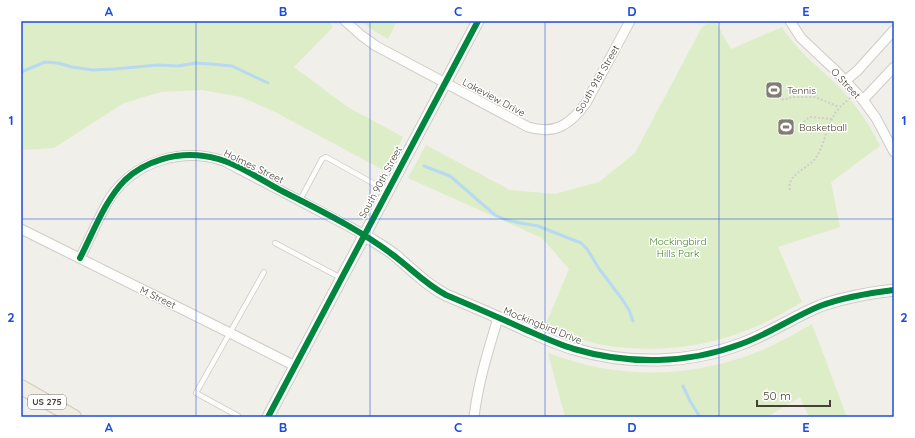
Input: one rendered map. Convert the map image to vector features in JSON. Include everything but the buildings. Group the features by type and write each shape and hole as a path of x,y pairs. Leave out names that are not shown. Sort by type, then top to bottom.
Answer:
{"main road":[{"name":"US 275","path":"21,388 74,417"}],"street":[{"name":"Lakeview Drive","path":"345,21 376,46 528,126 546,130 556,128"},
{"name":"South 90th Street","path":"268,417 478,21"},
{"name":"South 91st Street","path":"556,128 572,120 586,103 630,21"},
{"name":"O Street","path":"790,21 801,38 846,81 863,100 876,118 894,152"},
{"path":"846,81 894,30"},
{"path":"863,100 894,67"},
{"name":"Holmes Street","path":"80,258 110,199 117,189 130,176 161,159 190,155 218,159 234,165 364,235"},
{"name":"M Street","path":"21,229 230,332 295,366"},
{"name":"Mockingbird Drive","path":"364,235 394,256 420,279 435,289 556,343 590,353 628,359 669,359 706,354 726,349 760,337 819,306 849,297 894,290"},
{"path":"474,417 483,366 498,318"}],"lane":[{"path":"300,200 322,158 326,157 387,191"},
{"path":"275,243 341,278"},
{"path":"238,416 196,393 205,374 264,272"}],"path":[{"path":"782,99 784,100 792,97 815,97 839,107"},
{"path":"790,190 789,182 815,158 823,144 832,119 839,107 850,98"},
{"path":"804,122 809,117 832,119"}],"green space":[{"path":"21,21 328,21 333,27 294,67 346,106 403,137 385,171 275,112 241,97 202,90 161,92 124,103 54,148 21,150"},
{"path":"361,21 397,21 388,39"},
{"name":"Mockingbird Hills Park","path":"711,21 715,21 731,49 782,27 802,52 840,88 852,102 867,123 880,146 831,182 840,227 778,247 802,302 764,323 725,338 705,343 664,348 623,348 603,345 545,326 569,269 542,238 408,178 426,145 510,190 555,194 599,182 635,153 702,27"},
{"path":"812,324 847,417 809,417 800,397 767,417 565,417 548,353 573,361 622,371 672,372 722,364 756,353"}],"waterway":[{"path":"21,72 45,62 93,70 158,65 178,66 196,63 232,66 268,83"},
{"path":"424,166 450,176 495,215 504,219 538,226 581,243 587,249 600,270 622,299 629,310 633,321"},
{"path":"683,386 700,417"}],"cycle path":[{"path":"268,417 478,21"},
{"path":"80,258 105,207 125,180 133,173 151,163 172,157 193,155 214,158 234,165 338,220 380,246 400,260 425,281 446,295 555,342 574,349 595,354 616,358 658,360 679,359 721,351 751,340 820,306 838,300 875,292 894,290"}],"place":[{"name":"Tennis","path":"774,90"},
{"name":"Basketball","path":"786,127"}]}
